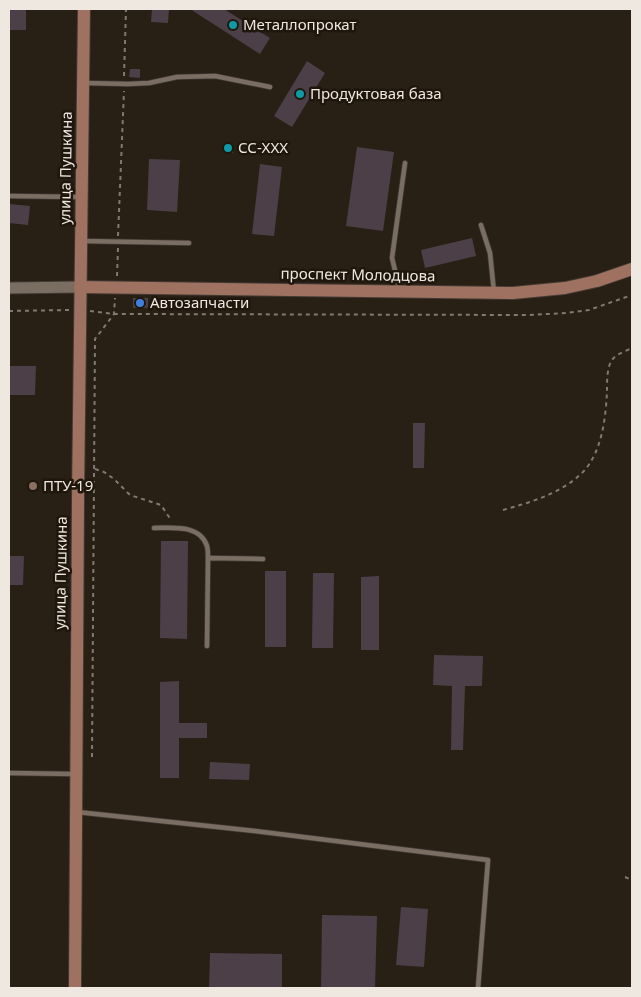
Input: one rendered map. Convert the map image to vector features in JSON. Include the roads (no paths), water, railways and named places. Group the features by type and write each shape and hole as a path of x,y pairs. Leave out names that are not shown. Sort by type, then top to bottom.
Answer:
{"main road":[{"name":"улица Пушкина","path":"74,988 84,9"},
{"name":"проспект Молодцова","path":"80,287 530,292 565,288 597,281 632,269"}],"street":[{"path":"9,288 80,287"}],"lane":[{"path":"83,83 149,83 177,77 215,76 270,87"},
{"path":"400,292 392,258 405,163"},
{"path":"9,196 81,196"},
{"path":"481,225 490,253 494,293"},
{"path":"81,241 189,243"},
{"path":"154,528 176,528 195,531 203,538 207,546 207,646"},
{"path":"208,558 263,559"},
{"path":"9,773 75,774"},
{"path":"75,812 488,860 478,988"}],"place":[{"name":"Металлопрокат","path":"233,25"},
{"name":"Продуктовая база","path":"300,94"},
{"name":"СС-ХХХ","path":"228,148"},
{"name":"Автозапчасти","path":"140,303"},
{"name":"ПТУ-19","path":"33,486"}]}
